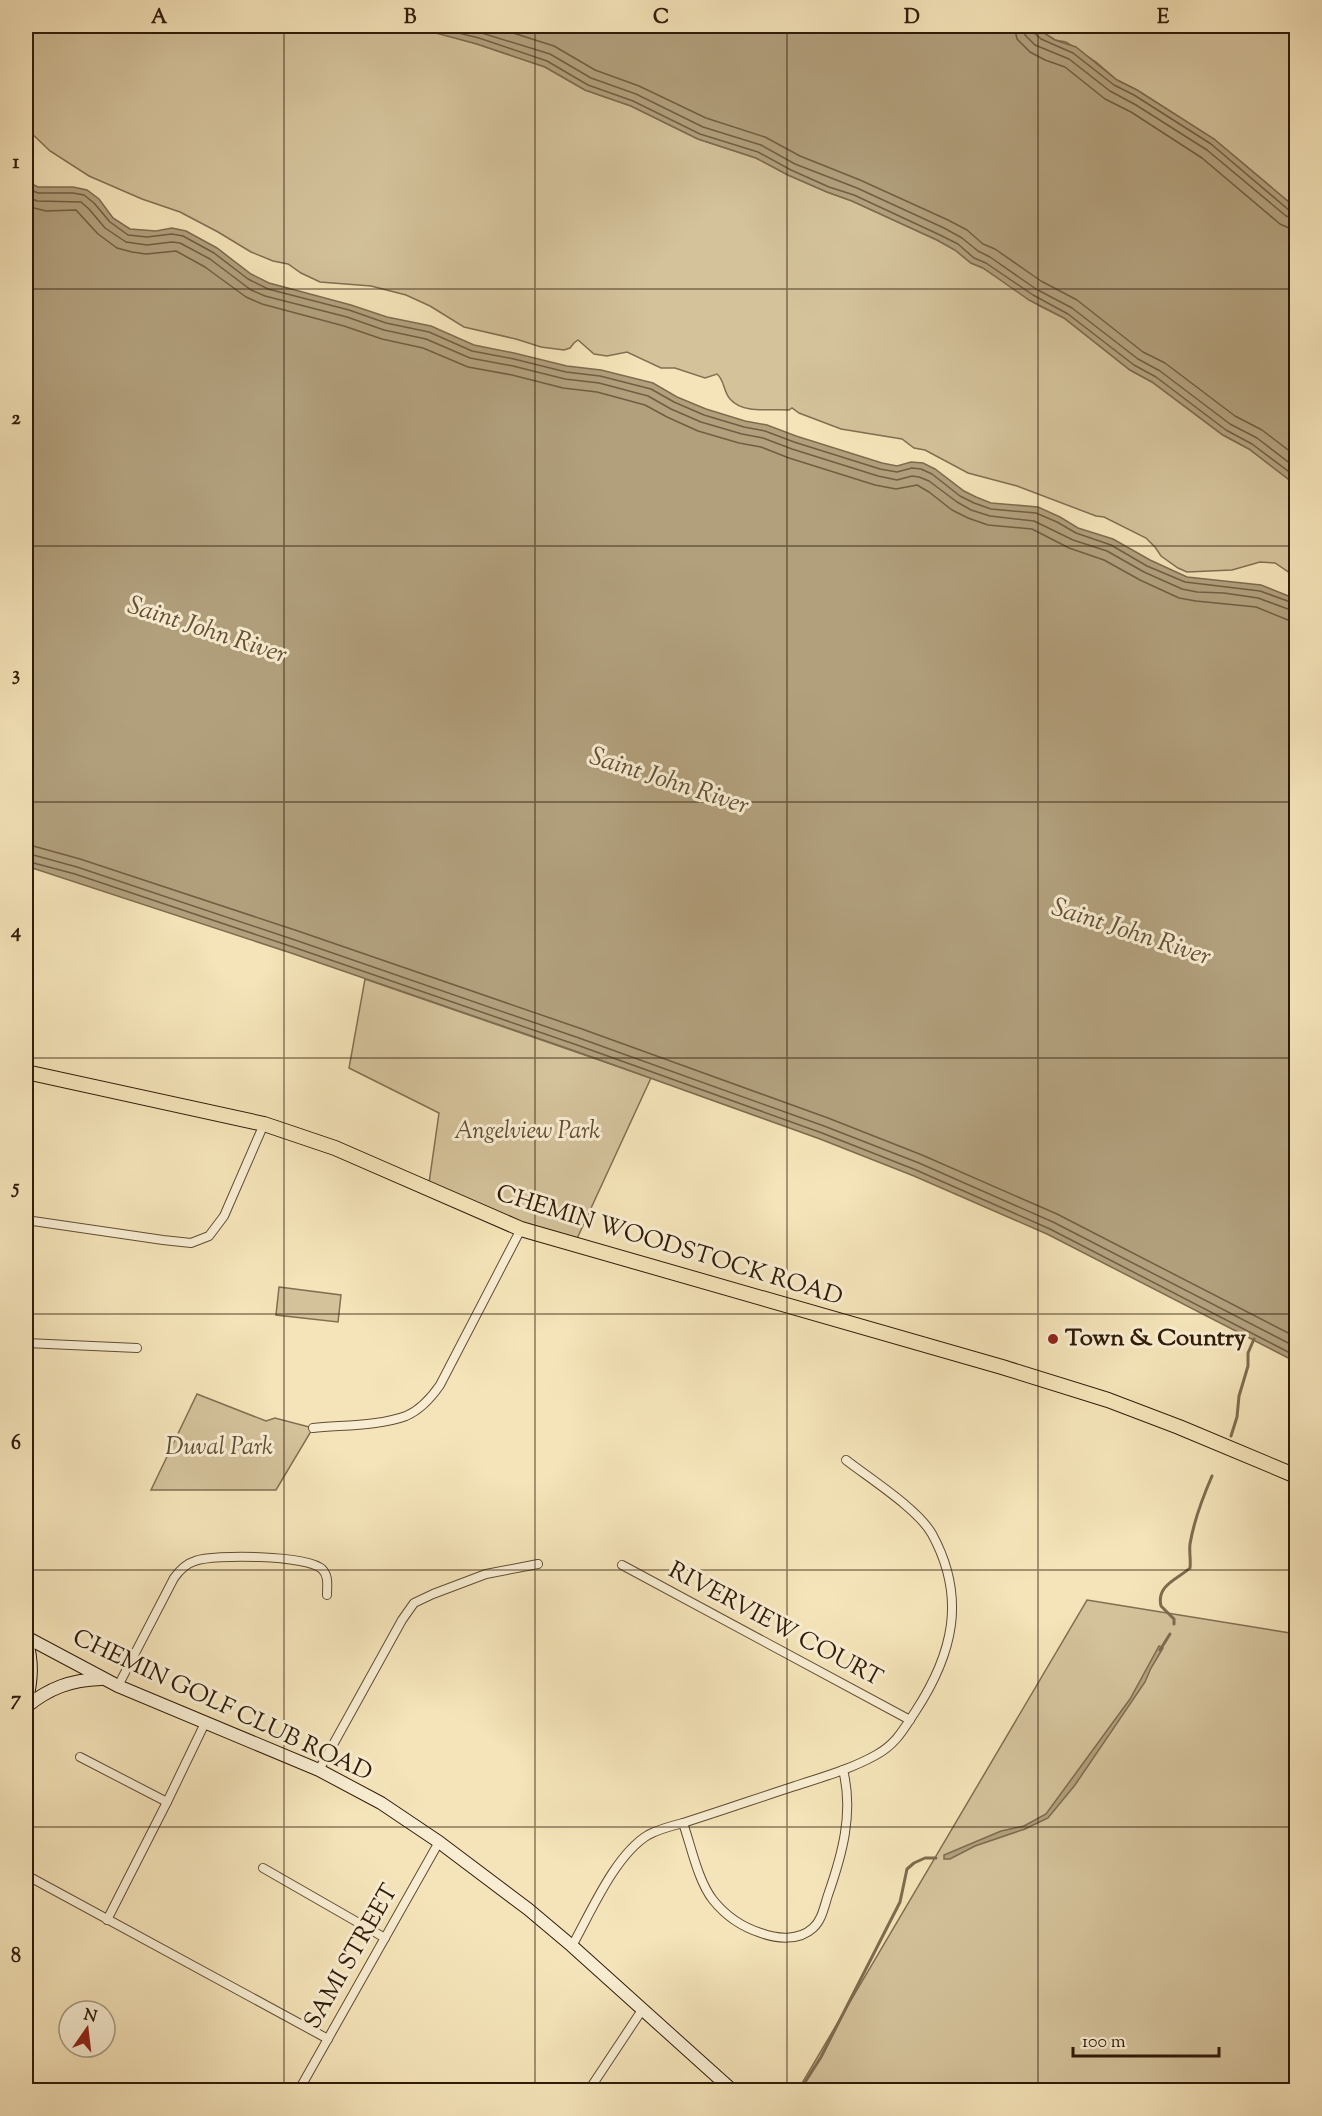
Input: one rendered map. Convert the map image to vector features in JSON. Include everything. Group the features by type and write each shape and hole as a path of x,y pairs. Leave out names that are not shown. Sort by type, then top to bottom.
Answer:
{"main road":[{"name":"CHEMIN WOODSTOCK ROAD","path":"26,1072 264,1124 335,1148 521,1229 1002,1367 1108,1400 1296,1476"}],"street":[{"path":"26,1220 191,1243 209,1236 224,1216 264,1124"},
{"path":"314,1428 387,1421 406,1416 420,1407 440,1385 521,1229"},
{"path":"26,1343 137,1348"},
{"path":"572,1946 620,1862 647,1836 665,1827 843,1770 878,1754 902,1734 940,1668 949,1643 953,1605 945,1564 931,1532 912,1512 846,1460"},
{"path":"118,1686 174,1578 179,1571 195,1560 270,1557 304,1561 315,1564 323,1570 328,1579 327,1595"},
{"path":"319,1770 402,1620 414,1603 486,1574 538,1564"},
{"name":"RIVERVIEW COURT","path":"622,1565 910,1720"},
{"path":"26,1637 31,1657 26,1706"},
{"name":"CHEMIN GOLF CLUB ROAD","path":"26,1637 118,1686 319,1770 381,1803 498,1884 572,1946 732,2091"},
{"path":"26,1706 53,1688 85,1680 104,1679"},
{"path":"107,1920 205,1723"},
{"path":"80,1756 167,1802"},
{"path":"683,1823 704,1886 722,1911 750,1930 765,1935 792,1937 804,1934 814,1927 821,1917 846,1832 848,1788 843,1770"},
{"name":"SAMI STREET","path":"299,2091 439,1842"},
{"path":"263,1868 385,1938"},
{"path":"26,1875 327,2039"},
{"path":"589,2091 642,2010"}],"green space":[{"path":"26,26 417,27 545,67 585,90 631,106 698,139 756,158 788,175 852,201 955,250 971,263 983,268 1040,306 1064,318 1130,370 1152,382 1223,435 1249,449 1296,485 1296,577 1275,563 1260,562 1232,570 1187,572 1161,556 1146,538 1104,517 1017,486 968,473 925,450 914,448 902,439 841,429 799,413 792,408 789,410 758,410 743,407 730,399 717,374 705,378 675,368 661,368 627,352 607,356 594,354 578,340 570,348 564,350 541,347 464,327 430,306 406,295 371,286 320,282 288,264 251,252 180,212 142,199 89,176 50,151 26,128"},
{"path":"1033,26 1296,26 1296,208 1214,139 1137,90 1117,80 1096,62 1066,42 1055,40"},
{"name":"Angelview Park","path":"365,979 651,1078 574,1245 428,1190 439,1113 349,1068"},
{"path":"279,1287 341,1295 338,1322 276,1315"},
{"name":"Duval Park","path":"197,1394 266,1421 275,1418 313,1428 276,1490 151,1490"},
{"path":"1087,1600 1296,1634 1296,2090 798,2090"}],"water":[{"path":"397,26 1033,26 1055,40 1076,47 1117,80 1137,90 1214,139 1296,208 1296,485 1249,449 1223,435 1152,382 1130,370 1064,318 1029,300 937,240 788,175 756,158 698,139 631,106 585,90 545,67 477,44 417,28"},
{"name":"Saint John River","path":"26,181 38,187 73,187 87,190 99,199 113,218 130,229 156,231 172,228 186,231 217,248 251,274 269,283 387,317 431,326 474,345 567,366 601,370 653,383 677,397 706,409 767,425 882,463 897,466 911,462 923,463 976,497 991,503 1038,507 1078,528 1113,539 1187,577 1261,585 1296,599 1296,1362 1047,1234 914,1176 820,1139 291,953 26,866"},
{"path":"1159,1646 1163,1648 1145,1682 1075,1785 1048,1818 1025,1829 975,1846 950,1859 944,1859 944,1855 1001,1831 1024,1826 1046,1814 1130,1699"}],"waterway":[{"path":"1231,1436 1248,1366 1248,1353 1254,1339"},
{"path":"1174,1624 1174,1619 1161,1606 1160,1599 1169,1583 1190,1568 1190,1544 1194,1526 1212,1476"},
{"path":"1160,1650 1170,1634"},
{"path":"800,2090 821,2057 900,1902 907,1869 925,1858 936,1858"}],"place":[{"name":"Town & Country","path":"1053,1339"}]}
